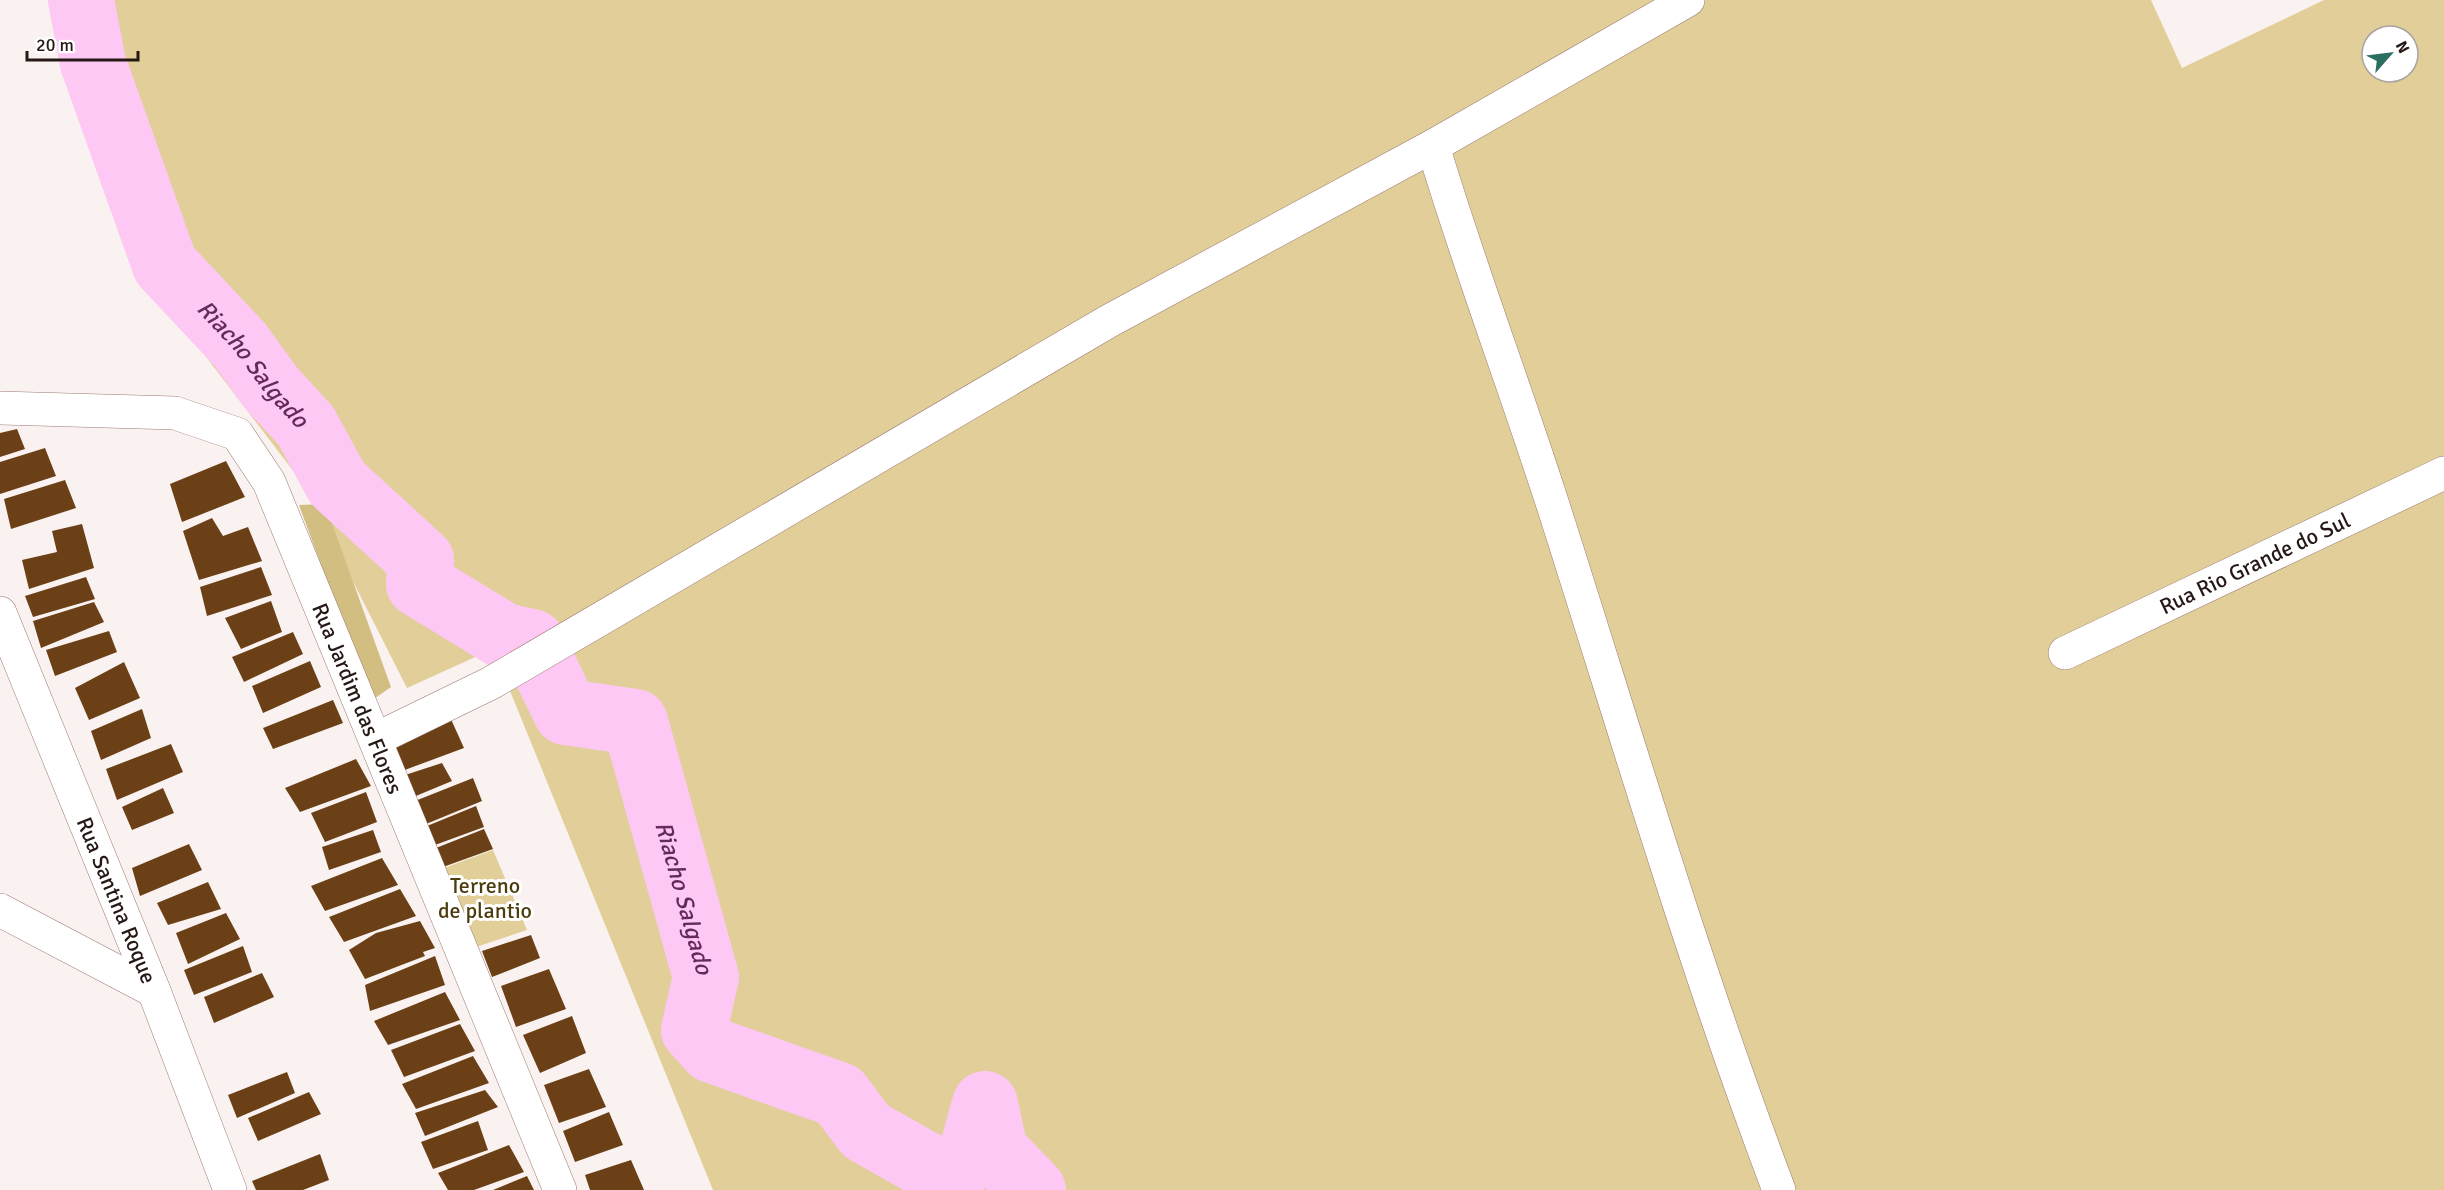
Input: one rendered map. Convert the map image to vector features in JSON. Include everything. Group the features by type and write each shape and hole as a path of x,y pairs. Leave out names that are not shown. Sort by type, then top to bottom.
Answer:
{"street":[{"path":"376,739 491,683 1109,321 1433,146 1688,0"},
{"path":"1433,146 1465,252 1534,447 1729,1059 1779,1190"},
{"name":"Rua Jardim das Flores","path":"0,408 175,413 237,434 269,482 560,1190"},
{"name":"Rua Rio Grande do Sul","path":"2065,653 2444,473"},
{"name":"Rua Santina Roque","path":"0,614 154,990 230,1190"},
{"path":"0,910 154,990"}],"green space":[{"path":"60,0 2151,0 2182,68 2324,0 2444,0 2444,1190 713,1190 493,649 407,688 304,485 136,265"},
{"name":"Terreno de plantio","path":"493,850 527,930 476,947 444,868"}],"shaded area":[{"path":"325,504 391,687 371,701 299,505"}],"building":[{"path":"17,429 25,449 0,457 0,433"},
{"path":"45,448 56,476 0,494 0,462"},
{"path":"226,461 245,497 182,522 170,484"},
{"path":"65,480 76,508 11,529 4,499"},
{"path":"212,518 223,536 248,527 262,561 199,580 183,531"},
{"path":"82,524 94,568 29,589 22,560 57,552 52,531"},
{"path":"261,567 272,595 207,616 200,587"},
{"path":"86,577 95,599 33,617 25,596"},
{"path":"271,601 282,632 241,649 225,618"},
{"path":"94,602 104,622 41,648 33,621"},
{"path":"109,631 117,652 55,676 46,650"},
{"path":"293,632 303,654 244,682 232,657"},
{"path":"310,661 321,687 263,713 252,686"},
{"path":"124,662 140,698 89,720 75,688"},
{"path":"333,700 343,723 273,749 263,728"},
{"path":"142,709 151,738 101,760 91,731"},
{"path":"450,717 464,748 402,771 392,740"},
{"path":"171,744 183,772 117,800 106,769"},
{"path":"356,759 371,786 300,812 285,788"},
{"path":"442,763 452,781 411,798 402,776"},
{"path":"473,778 482,801 426,824 415,801"},
{"path":"163,788 174,813 132,830 122,807"},
{"path":"366,792 377,822 325,842 311,813"},
{"path":"476,806 484,827 435,845 427,826"},
{"path":"484,829 493,849 443,867 436,848"},
{"path":"373,830 381,852 329,870 322,847"},
{"path":"189,844 202,870 140,896 132,868"},
{"path":"382,858 398,885 325,911 311,886"},
{"path":"208,882 221,909 168,925 157,903"},
{"path":"400,889 416,916 344,942 329,917"},
{"path":"226,913 240,939 188,964 176,933"},
{"path":"420,921 435,948 423,952 425,956 365,979 349,950 376,933"},
{"path":"531,935 540,958 492,977 482,951"},
{"path":"243,946 252,972 194,995 184,970"},
{"path":"435,956 445,985 370,1011 365,985"},
{"path":"549,969 566,1009 516,1027 501,986"},
{"path":"262,973 274,997 214,1023 204,997"},
{"path":"445,992 460,1020 388,1045 374,1021"},
{"path":"572,1016 586,1053 540,1073 523,1035"},
{"path":"460,1024 475,1051 404,1077 391,1050"},
{"path":"473,1056 489,1083 416,1109 402,1084"},
{"path":"589,1069 606,1107 559,1123 544,1085"},
{"path":"287,1072 295,1093 237,1118 228,1095"},
{"path":"485,1090 498,1107 425,1136 415,1113"},
{"path":"309,1092 321,1114 258,1141 248,1118"},
{"path":"609,1112 623,1145 575,1162 563,1131"},
{"path":"478,1121 488,1150 433,1169 421,1142"},
{"path":"509,1145 524,1172 474,1190 448,1190 438,1173"},
{"path":"320,1154 329,1180 303,1190 256,1190 252,1181"},
{"path":"631,1160 644,1190 590,1190 585,1175"},
{"path":"527,1176 534,1190 493,1190"}],"waterway":[{"name":"Riacho Salgado","path":"81,0 93,63 165,265 240,345 271,388 306,426 337,483 421,560 419,584 504,636 532,642"},
{"name":"Riacho Salgado","path":"545,669 566,712 635,722 706,977 694,1030 712,1050 839,1095 866,1131 951,1179 973,1148 985,1104 995,1151 1033,1190"}]}
